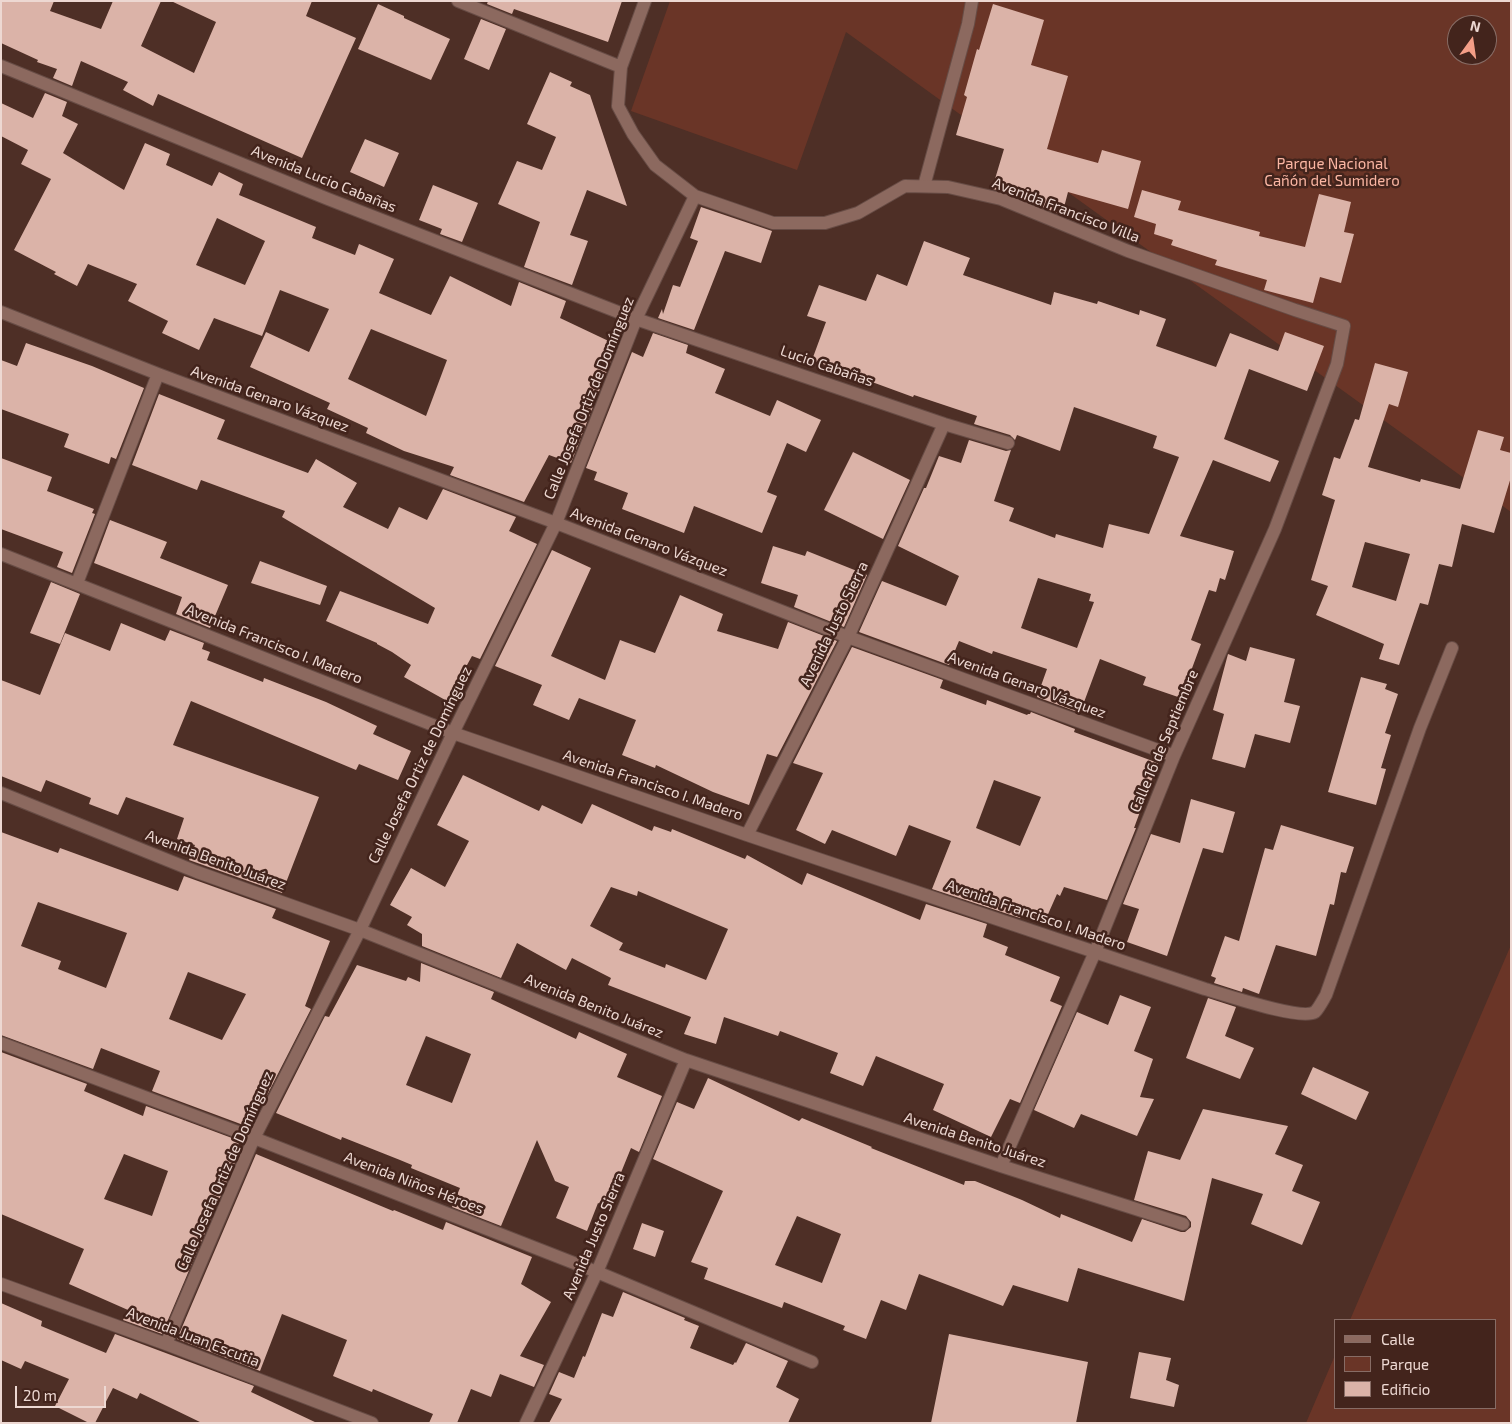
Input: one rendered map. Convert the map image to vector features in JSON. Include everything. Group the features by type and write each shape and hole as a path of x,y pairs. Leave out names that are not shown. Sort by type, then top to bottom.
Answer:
{"street":[{"path":"458,1 621,67 645,1"},
{"path":"924,186 968,24 972,1"},
{"name":"Avenida Lucio Cabañas","path":"1,66 328,199 636,319"},
{"name":"Avenida Francisco Villa","path":"621,67 618,106 633,134 655,165 695,196 773,223 825,223 858,213 905,186 948,187 1001,200 1128,251 1344,326"},
{"name":"Calle Josefa Ortiz de Domínguez","path":"166,1344 254,1138 360,930 556,522 636,319 695,196"},
{"name":"Avenida Genaro Vázquez","path":"1,312 158,374 556,522 848,637 1174,756"},
{"name":"Lucio Cabañas","path":"636,319 944,424 1008,443"},
{"name":"Calle 16 de Septiembre","path":"1001,1166 1095,952 1174,756 1275,529 1337,364 1344,326"},
{"path":"77,583 158,374"},
{"name":"Avenida Justo Sierra","path":"747,835 848,637 944,424"},
{"name":"Avenida Francisco I. Madero","path":"1,554 453,733 747,835 1205,989 1275,1009 1305,1015 1315,1012 1326,996 1420,728 1452,648"},
{"name":"Avenida Benito Juárez","path":"1,794 198,872 360,930 686,1060 1001,1166 1184,1224"},
{"name":"Avenida Niños Héroes","path":"1,1043 254,1138 597,1272 812,1362"},
{"name":"Avenida Justo Sierra","path":"526,1423 597,1272 686,1060"},
{"name":"Avenida Juan Escutia","path":"1,1284 166,1344 372,1423"}],"green space":[{"name":"Parque Nacional Cañón del Sumidero","path":"670,1 1511,1 1511,512 846,32 797,170 631,111"},
{"path":"1511,945 1511,1423 1306,1423 1334,1358 1334,1409 1497,1409 1497,1319 1350,1319"}],"building":[{"path":"1,1 54,1 50,11 101,29 113,1 161,1 141,46 194,73 216,22 171,1 312,1 306,16 356,38 302,158 158,94 153,106 123,90 128,82 81,61 72,86 53,78 57,69 37,62 38,60 1,43"},
{"path":"488,1 622,1 608,42 514,9 512,14 487,4"},
{"path":"378,4 450,39 431,80 358,49"},
{"path":"993,4 1044,20 1031,65 1068,76 1047,149 1098,163 1102,150 1141,161 1128,209 1068,192 1062,215 1004,191 992,189 1004,149 956,135 967,97 964,95 977,49 979,50"},
{"path":"481,19 506,29 489,70 464,59"},
{"path":"550,72 572,82 570,86 590,95 627,206 587,190 570,235 588,241 572,285 524,267 540,222 498,204 517,161 542,170 556,137 527,124"},
{"path":"45,93 67,102 62,116 78,124 63,153 124,190 145,143 170,154 166,165 212,186 219,172 243,184 239,195 316,227 312,238 355,255 359,244 394,259 379,293 431,315 450,276 511,306 519,282 566,301 560,318 617,345 571,463 549,455 524,502 450,475 454,467 404,451 366,433 368,428 327,409 330,403 250,367 266,332 309,352 329,309 280,290 262,336 214,318 199,350 162,333 168,321 128,301 137,284 88,264 77,286 54,274 56,272 14,250 51,179 21,164 28,150 1,136 1,103 33,118","holes":["217,218 265,241 245,285 196,265","371,329 447,360 426,416 348,379"]},
{"path":"365,139 399,153 384,187 350,172"},
{"path":"433,185 478,203 462,242 440,234 442,229 419,220"},
{"path":"1142,190 1181,201 1178,210 1260,232 1259,236 1305,247 1319,194 1351,202 1344,232 1354,234 1341,283 1320,277 1313,303 1264,290 1267,280 1215,265 1217,260 1171,245 1173,240 1154,234 1156,224 1134,217"},
{"path":"701,207 772,231 761,263 725,251 694,330 658,318 662,309 663,314 673,285 680,287 698,241 690,238"},
{"path":"924,241 970,258 963,275 1051,305 1054,292 1097,304 1098,301 1139,315 1140,310 1166,319 1156,346 1216,367 1230,333 1278,351 1285,332 1324,346 1307,391 1249,369 1224,439 1279,461 1270,482 1213,460 1180,536 1234,551 1225,580 1220,578 1216,592 1209,590 1191,640 1201,644 1181,698 1143,685 1146,677 1100,659 1080,713 1037,697 1047,669 993,651 992,654 959,641 949,665 859,632 882,581 946,606 959,576 898,546 939,456 961,463 969,440 1006,451 1011,450 994,501 1014,508 1009,521 1055,538 1056,534 1103,548 1109,524 1149,534 1179,457 1153,448 1157,436 1074,407 1060,451 1017,435 1015,440 1010,435 974,424 977,416 914,395 913,397 812,360 826,322 807,316 819,285 866,301 877,274 907,286","holes":["1038,578 1091,594 1089,601 1094,602 1077,648 1021,628"]},
{"path":"653,333 688,345 686,353 725,369 715,393 770,416 777,400 821,420 806,452 787,443 767,492 777,496 762,533 694,506 684,533 622,509 628,493 594,480 597,472 586,468 632,352 643,357"},
{"path":"26,343 92,366 144,388 116,459 111,457 109,464 64,447 69,434 1,409 1,360 17,366"},
{"path":"1375,363 1408,372 1398,407 1389,404 1368,467 1420,482 1421,479 1460,489 1478,430 1504,437 1500,450 1511,453 1511,477 1494,533 1462,524 1452,567 1439,564 1428,605 1420,603 1399,665 1379,659 1384,644 1316,615 1328,586 1311,580 1335,500 1322,495 1334,457 1340,459 1355,419 1359,420","holes":["1365,542 1410,554 1396,601 1352,587"]},
{"path":"159,394 225,420 217,439 308,473 316,459 357,483 343,507 388,529 399,507 427,520 443,489 516,517 509,531 537,544 480,659 472,656 447,701 404,677 411,665 392,652 377,643 326,621 340,591 428,624 435,608 282,517 285,511 201,480 197,490 132,465"},
{"path":"853,452 910,480 883,539 824,510"},
{"path":"1,458 52,477 47,491 94,509 92,513 95,514 72,573 57,567 63,552 1,529"},
{"path":"110,520 167,542 160,558 228,585 210,628 176,614 182,597 94,563"},
{"path":"773,546 805,556 807,551 867,575 844,627 794,607 798,595 761,583"},
{"path":"552,550 591,568 551,656 605,680 620,640 655,653 680,595 723,614 717,631 778,649 788,622 837,641 777,757 767,754 749,805 713,792 656,765 655,768 622,755 636,720 579,698 569,720 533,705 542,685 495,666"},
{"path":"260,561 327,586 320,605 251,583"},
{"path":"51,582 80,594 60,644 30,633"},
{"path":"121,623 165,641 170,630 204,643 202,649 210,652 207,660 263,682 264,678 326,702 377,726 373,734 411,751 398,780 359,764 356,770 191,701 173,745 319,797 282,893 189,860 195,845 177,839 184,818 126,797 118,815 89,804 91,798 46,780 41,792 1,776 1,680 40,695 65,633 110,651"},
{"path":"852,647 943,680 940,688 986,705 987,700 1027,715 1031,712 1075,729 1074,732 1158,763 1134,828 1136,828 1107,900 1064,887 1060,896 1057,894 1045,921 1023,912 1020,918 932,889 951,841 909,825 896,856 832,830 825,844 796,830 823,773 793,763","holes":["994,780 1041,797 1020,846 976,828"]},
{"path":"1250,647 1295,659 1284,702 1300,706 1290,743 1255,734 1245,768 1212,759 1224,714 1213,710 1228,654 1246,661"},
{"path":"1361,677 1387,684 1385,689 1398,694 1385,733 1391,735 1381,768 1386,769 1376,805 1328,792"},
{"path":"463,775 539,811 542,805 582,824 592,804 652,831 654,826 671,832 672,829 745,859 747,855 802,885 807,873 920,920 926,904 987,924 983,937 1008,947 1005,955 1060,977 1050,1001 1062,1006 1020,1103 1010,1099 991,1137 933,1110 944,1084 876,1056 863,1086 830,1073 838,1053 780,1031 778,1036 724,1017 716,1044 684,1034 691,1017 608,985 611,978 572,958 566,970 517,943 501,978 422,946 422,934 407,925 412,917 390,905 411,868 445,887 469,841 437,825","holes":["611,887 637,896 638,891 728,929 706,980 666,964 665,968 619,950 623,943 590,926"]},
{"path":"1191,799 1235,812 1223,853 1203,848 1167,956 1127,942 1139,909 1123,904 1151,834 1180,843"},
{"path":"1281,825 1354,847 1346,873 1341,872 1334,905 1330,904 1316,956 1276,945 1259,994 1243,988 1242,992 1214,983 1216,978 1211,976 1225,936 1239,941 1265,848 1273,850"},
{"path":"1,832 58,853 60,848 178,891 184,876 276,909 272,918 330,941 305,1006 311,1009 261,1107 255,1105 246,1126 152,1091 160,1071 101,1048 93,1069 1,1035","holes":["38,902 127,933 106,988 58,969 61,961 21,946","188,972 246,994 222,1040 169,1019"]},
{"path":"421,963 494,992 491,999 576,1039 579,1032 627,1054 617,1077 662,1096 639,1152 631,1148 607,1207 598,1203 587,1231 556,1218 569,1187 555,1181 537,1140 501,1226 452,1207 460,1188 411,1168 412,1165 400,1160 342,1137 341,1140 276,1113 325,1016 329,1017 357,965 406,981 408,977 420,982","holes":["426,1036 471,1054 452,1103 406,1085"]},
{"path":"1120,995 1151,1007 1134,1051 1153,1059 1140,1097 1154,1099 1137,1136 1081,1114 1074,1128 1034,1110 1077,1012 1108,1025"},
{"path":"1208,998 1236,1007 1225,1036 1254,1048 1240,1079 1186,1058"},
{"path":"1,1052 87,1084 84,1091 143,1116 146,1106 240,1141 237,1147 241,1148 162,1334 123,1320 128,1310 69,1284 84,1249 1,1214","holes":["124,1154 168,1171 152,1216 104,1199"]},
{"path":"1313,1067 1369,1092 1356,1120 1301,1094"},
{"path":"708,1078 799,1121 802,1118 964,1185 965,1181 975,1181 1060,1218 1061,1214 1132,1242 1142,1219 1181,1232 1185,1232 1191,1227 1191,1222 1186,1216 1134,1200 1148,1151 1180,1160 1203,1109 1288,1126 1275,1154 1303,1165 1292,1191 1320,1202 1302,1245 1251,1224 1263,1194 1212,1178 1184,1301 1078,1268 1068,1302 1013,1285 1003,1306 919,1274 906,1310 881,1300 866,1339 843,1330 845,1326 784,1302 782,1308 704,1279 708,1268 691,1262 723,1191 653,1159 677,1102 694,1109","holes":["797,1216 841,1234 822,1283 775,1265"]},
{"path":"256,1154 443,1230 446,1222 532,1257 521,1284 551,1302 520,1356 544,1365 534,1387 500,1374 491,1397 471,1389 457,1423 429,1423 433,1414 373,1389 372,1392 333,1376 347,1340 282,1314 260,1371 177,1339"},
{"path":"642,1223 664,1231 655,1257 633,1249"},
{"path":"623,1292 685,1318 684,1320 699,1326 690,1348 733,1365 736,1363 746,1343 788,1361 776,1387 799,1399 788,1423 549,1423 562,1399 549,1394 559,1372 574,1378 583,1356 585,1357 602,1313 613,1317"},
{"path":"1,1303 42,1321 41,1326 106,1353 115,1334 254,1386 251,1392 317,1423 202,1423 140,1393 137,1399 113,1388 95,1423 89,1423 55,1406 69,1379 25,1361 21,1369 1,1360"},
{"path":"949,1334 1088,1362 1076,1423 931,1423"},
{"path":"1139,1352 1171,1358 1166,1380 1179,1385 1174,1407 1130,1398"}]}
